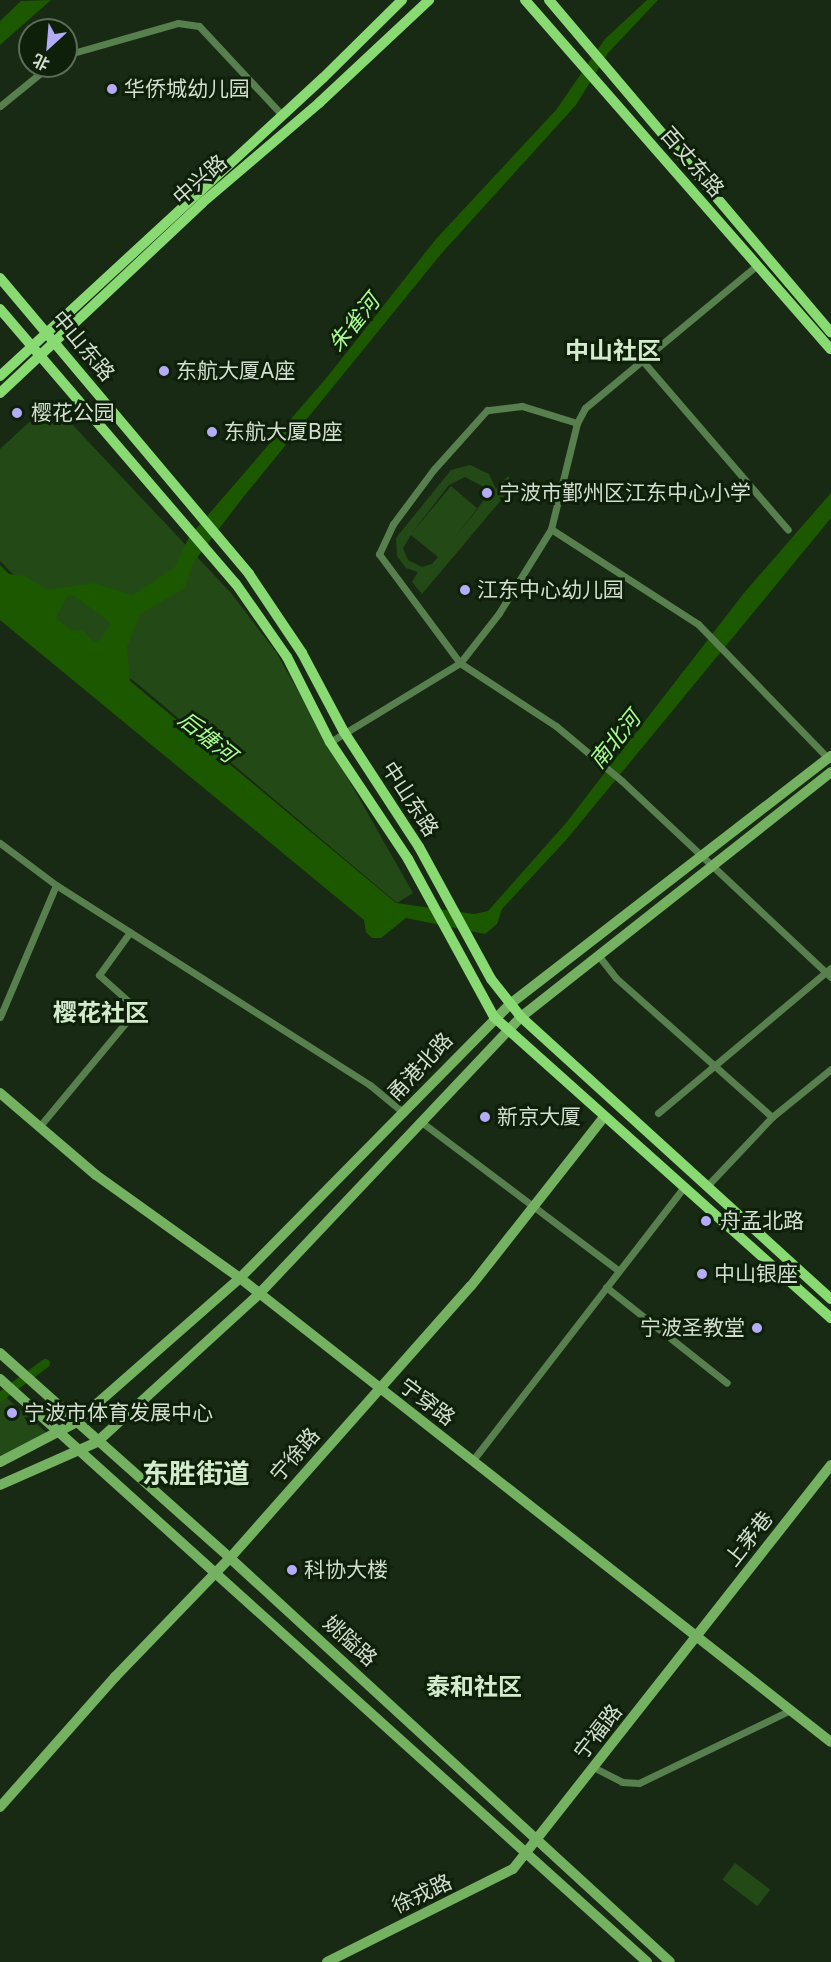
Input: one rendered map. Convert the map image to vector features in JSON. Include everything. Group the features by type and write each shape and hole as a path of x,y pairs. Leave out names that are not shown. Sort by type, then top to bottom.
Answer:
{"main road":[{"name":"中兴路","path":"0,393 38,357 50,338 402,0"},
{"name":"中兴路","path":"0,376 30,346 50,338 202,202 319,103 429,0"},
{"name":"百丈东路","path":"525,0 831,349"},
{"name":"百丈东路","path":"549,0 831,332"},
{"name":"中山东路","path":"0,278 249,574 302,653 344,732 419,847 470,939 510,1004 521,1017 831,1299"},
{"name":"中山东路","path":"0,309 38,357 208,551 287,657 330,742 428,895 494,1017 508,1032 685,1186 831,1318"},
{"name":"甬港北路","path":"0,1462 75,1423 240,1278 404,1113 494,1017 830,759"},
{"name":"甬港北路","path":"0,1485 97,1442 260,1294 424,1124 521,1017 831,772"},
{"name":"宁穿路","path":"0,1093 96,1174 240,1278 831,1742"},
{"name":"宁徐路","path":"0,1807 115,1677 230,1558 471,1286 605,1116"},
{"name":"姚隘路","path":"0,1353 75,1423 230,1558 670,1962"},
{"name":"姚隘路","path":"0,1379 218,1571 647,1962"},
{"name":"上茅巷","path":"698,1636 831,1465"},
{"name":"宁福路","path":"528,1852 698,1636"},
{"name":"徐戎路","path":"327,1962 497,1880 528,1852"}],"street":[{"path":"78,52 178,23 199,26 282,115"},
{"path":"0,106 34,78"},
{"path":"330,742 460,663 499,613 551,530 577,423 585,408 641,359 757,265"},
{"path":"641,359 788,530"},
{"path":"577,423 522,406 487,410 434,469 393,524 380,554 460,663 556,726 605,767 829,972 658,1113"},
{"path":"551,530 698,624 830,759"},
{"path":"0,843 56,885 370,1085 404,1113"},
{"path":"0,1017 56,885"},
{"path":"39,1127 137,1009 99,975 130,932"},
{"path":"598,956 616,978 772,1117"},
{"path":"707,1186 772,1117 831,1069"},
{"path":"424,1124 619,1270"},
{"path":"473,1460 685,1186"},
{"path":"606,1287 727,1383"},
{"path":"595,1768 622,1782 639,1784 791,1710"}],"shaded area":[{"path":"51,0 31,18 18,18 18,29 0,45 0,21 21,1"},
{"path":"647,0 658,0 608,53 576,105 441,254 241,500 193,563 185,588 140,614 127,647 130,681 396,903 474,914 488,911 566,823 744,593 831,493 831,518 567,839 502,909 497,924 485,934 406,918 381,938 372,938 366,932 364,920 0,620 0,565 9,574 24,576 48,590 94,583 133,595 175,567 189,537 328,376 436,239 556,110 605,39","holes":["73,595 111,623 100,640 94,642 83,631 71,630 56,618 67,596"]},
{"name":"樱花公园","path":"51,402 231,593 276,652 413,893 397,903 139,685 69,632 0,561 0,449"},
{"path":"470,465 489,474 496,489 508,476 513,486 422,594 412,582 418,572 406,568 397,556 396,538 451,470","holes":["465,477 482,486 484,500 477,508 451,486 411,534 449,485","477,508 478,509 455,537","411,535 438,557 432,564 422,567 408,560 403,548"]},
{"name":"宁波市体育发展中心","path":"0,1392 48,1434 0,1456"},
{"path":"735,1863 770,1889 758,1906 722,1880"}],"waterway":[{"path":"0,1396 45,1363"}],"place":[{"name":"华侨城幼儿园","path":"112,89"},
{"name":"东航大厦A座","path":"164,371"},
{"name":"樱花公园","path":"17,413"},
{"name":"东航大厦B座","path":"212,432"},
{"name":"宁波市鄞州区江东中心小学","path":"487,493"},
{"name":"江东中心幼儿园","path":"465,590"},
{"name":"新京大厦","path":"485,1117"},
{"name":"舟孟北路","path":"706,1221"},
{"name":"中山银座","path":"702,1274"},
{"name":"宁波圣教堂","path":"757,1328"},
{"name":"宁波市体育发展中心","path":"12,1413"},
{"name":"科协大楼","path":"292,1570"}],"district":[{"name":"中山社区","path":"613,351"},
{"name":"樱花社区","path":"101,1013"},
{"name":"东胜街道","path":"196,1474"},
{"name":"泰和社区","path":"474,1687"}],"water label":[{"name":"朱雀河","path":"354,323"},
{"name":"后塘河","path":"207,737"},
{"name":"南北河","path":"615,740"}]}
